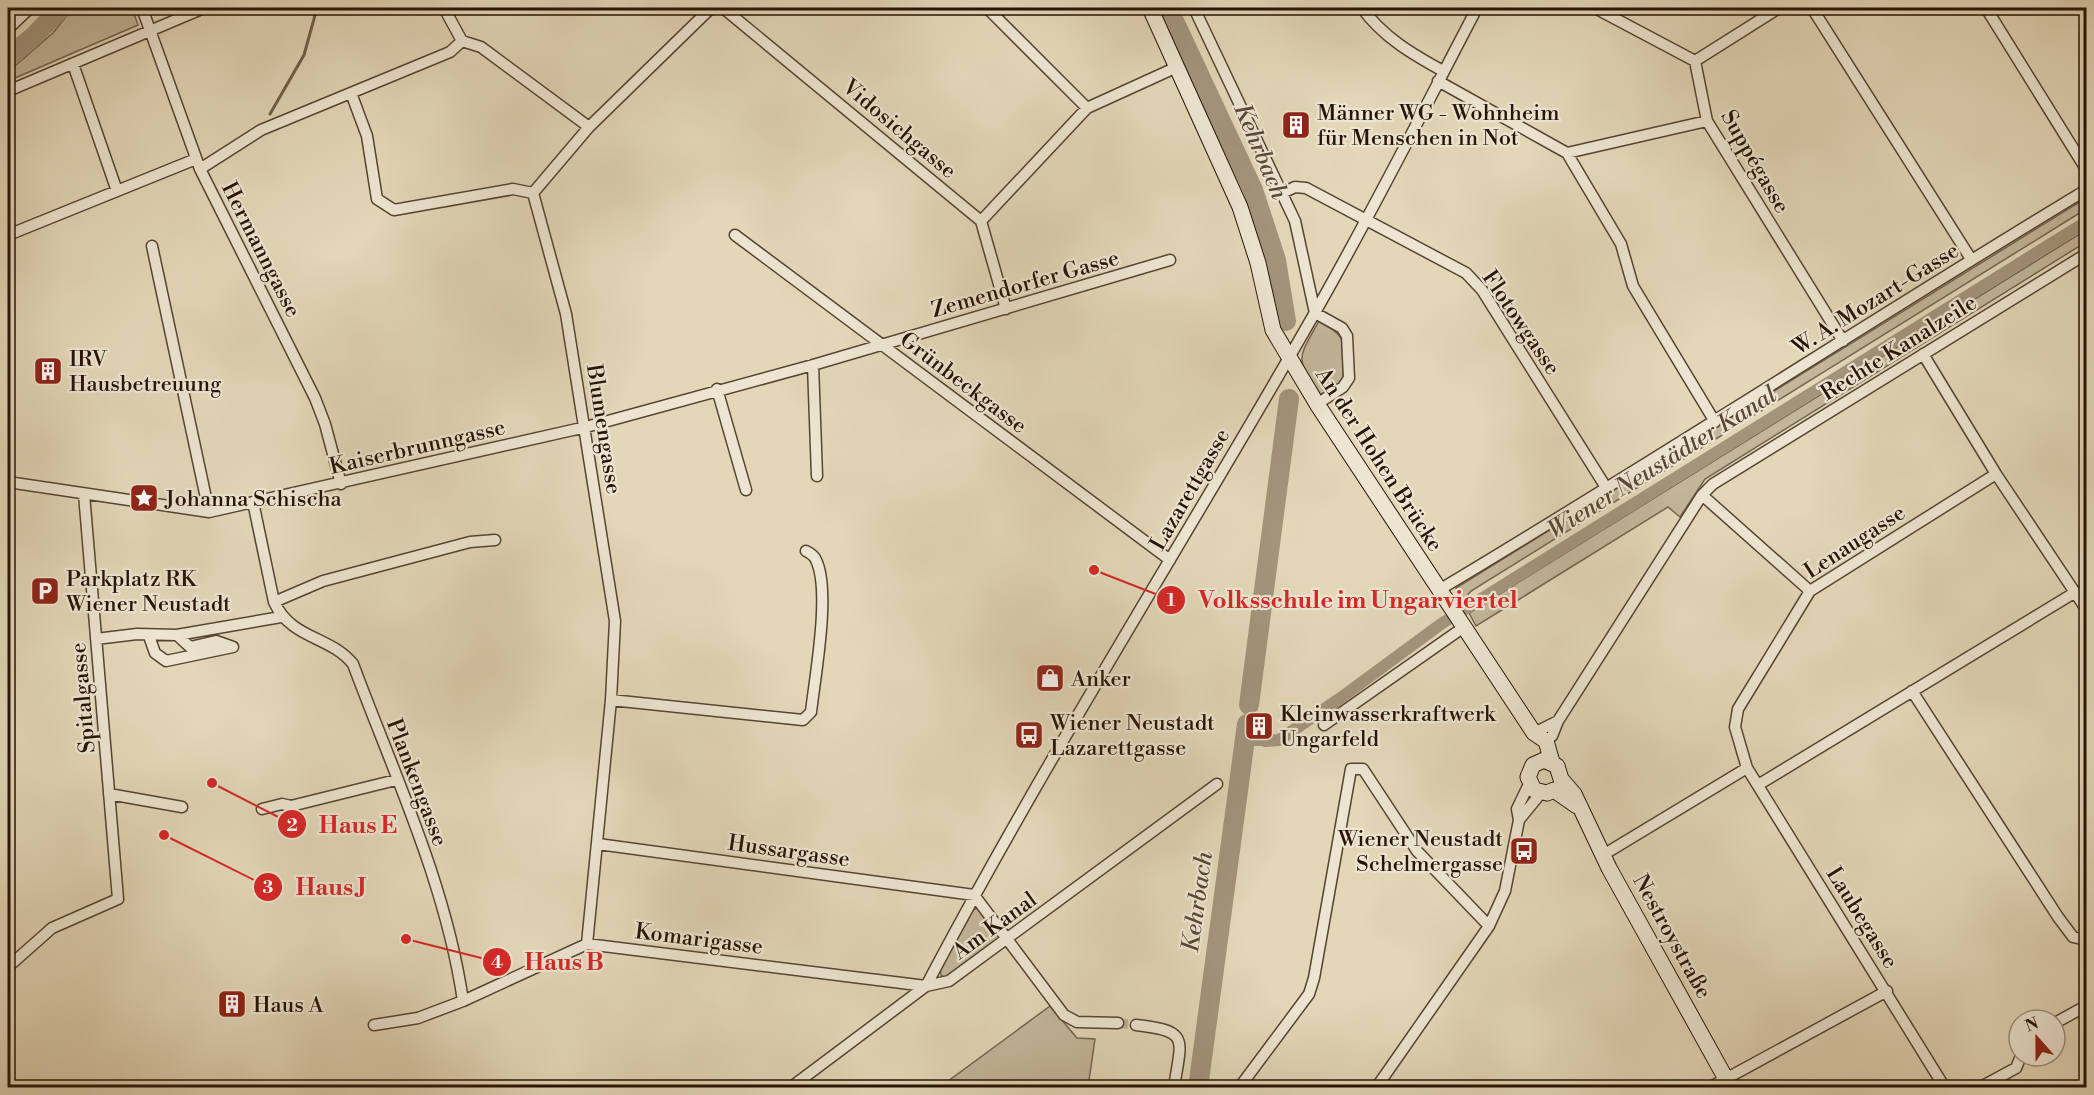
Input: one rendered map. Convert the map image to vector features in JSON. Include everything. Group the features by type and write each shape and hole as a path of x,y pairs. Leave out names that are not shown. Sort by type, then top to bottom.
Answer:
{"street":[{"path":"8,29 30,8"},
{"name":"Hermanngasse","path":"142,8 198,164 326,424 340,484"},
{"path":"8,91 204,8"},
{"path":"444,8 462,41 482,47 589,127"},
{"path":"351,93 367,136 377,199 394,210 513,189 532,193 589,127 711,8"},
{"name":"Vidosichgasse","path":"723,8 981,220"},
{"path":"987,8 1087,108"},
{"name":"An der Hohen Brücke","path":"1150,8 1240,207 1258,263 1267,313 1289,358 1442,594 1540,737 1545,762"},
{"path":"1194,8 1295,221 1315,313 1342,328 1347,336 1349,378 1343,387 1317,404"},
{"path":"1362,8 1371,21 1403,50 1441,76 1567,153 1621,244 1633,286 1715,422"},
{"name":"Lazarettgasse","path":"926,986 974,895 1315,313 1477,8"},
{"path":"1595,8 1695,61 1779,8"},
{"path":"1812,8 1971,259"},
{"path":"1986,8 2086,169"},
{"path":"8,235 117,191 198,164 261,130 450,52 462,41"},
{"name":"Suppégasse","path":"1695,61 1707,121 1843,341"},
{"path":"73,64 117,191"},
{"path":"1006,309 981,220 1087,108 1177,67"},
{"path":"1567,153 1707,121"},
{"name":"Flotowgasse","path":"1282,193 1295,187 1306,188 1466,273 1482,290 1607,489"},
{"name":"W. A. Mozart-Gasse","path":"1442,594 1971,259 2086,190"},
{"name":"Blumengasse","path":"532,193 566,315 586,427 615,621 611,700 587,944"},
{"name":"Grünbeckgasse","path":"735,235 1170,560"},
{"path":"152,246 209,512"},
{"name":"Rechte Kanalzeile","path":"1540,737 1558,721 1702,495 1713,484 2086,254"},
{"name":"Zemendorfer Gasse","path":"586,427 813,365 1170,260"},
{"path":"1923,354 1996,474 2086,609"},
{"path":"813,365 817,476"},
{"path":"717,390 746,490"},
{"name":"Kaiserbrunngasse","path":"8,482 209,512 586,427"},
{"name":"Lenaugasse","path":"1747,768 1735,727 1738,709 1810,591 1996,474"},
{"name":"Spitalgasse","path":"8,967 52,928 118,899 84,494"},
{"path":"1702,495 1810,591"},
{"name":"Plankengasse","path":"253,502 274,602 281,617 298,631 343,652 353,664 435,883 457,962 463,1000"},
{"path":"274,602 323,581 470,542 495,540"},
{"path":"611,700 803,720 811,712 820,634 821,576 815,557 806,551"},
{"path":"1758,785 2074,592"},
{"path":"96,639 137,634 177,635 281,617"},
{"path":"1324,725 1463,625"},
{"path":"149,636 155,653 166,661 233,647 216,641 190,647 184,644 177,635"},
{"path":"1912,691 2058,917 2073,937 2086,940"},
{"path":"1376,1088 1489,926 1505,891 1519,820 1517,809 1546,787 1529,770 1545,762"},
{"name":"Nestroystraße","path":"1545,762 1560,772 1546,787 1574,794 1577,806 1603,855 1729,1083"},
{"path":"1603,855 1747,768"},
{"name":"Laubegasse","path":"1747,768 1945,1088"},
{"path":"1239,1088 1309,994 1314,978 1351,769 1363,769 1417,852 1489,926"},
{"path":"262,808 282,804 291,806 396,780"},
{"name":"Am Kanal","path":"790,1088 926,986 949,981 1010,939 1217,784"},
{"path":"110,794 182,807"},
{"name":"Hussargasse","path":"598,844 974,895"},
{"path":"974,895 1010,939 1064,1015 1077,1022 1112,1023"},
{"path":"374,1025 418,1018 587,944"},
{"name":"Komarigasse","path":"587,944 926,986"},
{"path":"1709,1088 1729,1083 1887,991"},
{"path":"2067,1016 2086,1006"},
{"path":"1136,1025 1167,1029 1175,1033 1180,1043 1174,1088"},
{"path":"1979,1088 2016,1068"}],"shaded area":[{"path":"73,8 132,8 138,25 8,81 8,72 53,33"},
{"path":"2086,198 2086,209 1471,591 1461,603 1456,588"},
{"path":"2086,230 2086,242 1705,479 1680,517 1668,507 1476,626 1469,613"},
{"path":"1319,321 1336,332 1344,349 1343,377 1340,383 1323,395 1320,394 1306,372 1302,358 1306,344"},
{"path":"979,907 999,936 998,939 954,975 944,977 940,969 973,910"},
{"path":"1050,1006 1077,1038 1095,1039 1088,1087 940,1087"}],"waterway":[{"path":"8,58 61,8"},
{"path":"270,114 304,55 317,8"},
{"name":"Kehrbach","path":"1168,8 1253,190 1276,260 1286,321"},
{"name":"Wiener Neustädter Kanal","path":"1265,741 1279,740 1441,624 2086,222"},
{"name":"Kehrbach","path":"1249,705 1289,399"},
{"name":"Kehrbach","path":"1198,1088 1247,724"},
{"name":"Wiener Neustädter Kanal","path":"1245,740 1261,740"}],"tunnel":[{"path":"1118,1023 1136,1025"}],"place":[{"name":"Männer WG - Wohnheim für Menschen in Not","path":"1296,125"},
{"name":"IRV Hausbetreuung","path":"48,371"},
{"name":"Johanna Schischa","path":"144,498"},
{"name":"Volksschule im Ungarviertel","path":"1094,570"},
{"name":"Parkplatz RK Wiener Neustadt","path":"45,591"},
{"name":"Anker","path":"1050,678"},
{"name":"Kleinwasserkraftwerk Ungarfeld","path":"1259,726"},
{"name":"Wiener Neustadt Lazarettgasse","path":"1029,735"},
{"name":"Haus E","path":"212,783"},
{"name":"Haus J","path":"164,835"},
{"name":"Wiener Neustadt Schelmergasse","path":"1524,851"},
{"name":"Haus B","path":"406,939"},
{"name":"Haus A","path":"232,1004"}]}
